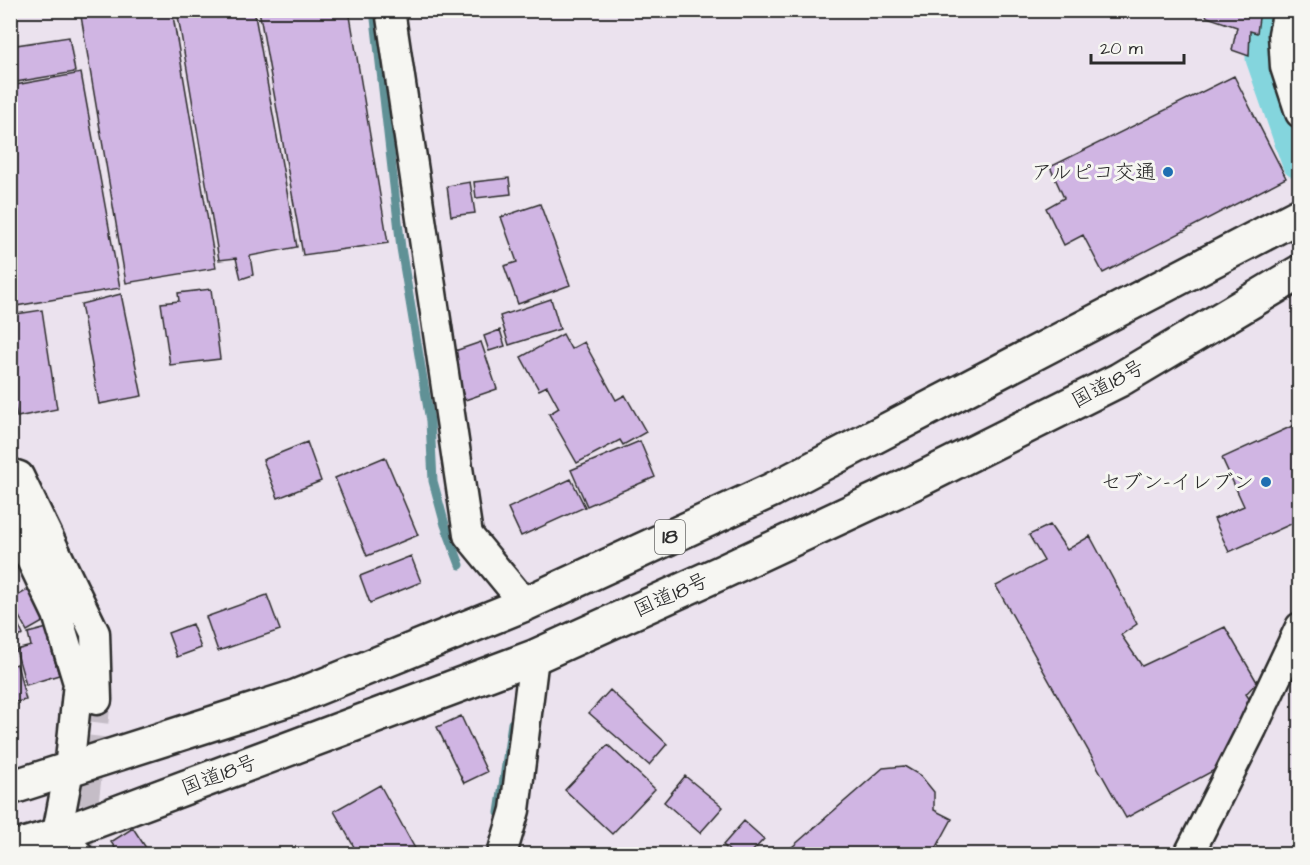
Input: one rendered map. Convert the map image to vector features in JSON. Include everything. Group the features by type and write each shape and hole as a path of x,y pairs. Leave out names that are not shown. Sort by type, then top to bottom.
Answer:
{"highway":[{"name":"18","path":"10,788 295,697 525,604 772,490 1299,215"},
{"name":"国道18号","path":"10,849 66,849 534,657 917,481 1119,380 1299,272"}],"street":[{"path":"390,10 468,535 525,604"},
{"path":"1288,10 1283,34 1285,67 1299,113"},
{"path":"10,473 19,476 95,633 97,700"},
{"path":"10,516 57,614 78,683 69,770 66,849"},
{"path":"1189,855 1252,729 1299,627"},
{"path":"502,855 515,810 534,657"}],"building":[{"path":"80,10 172,10 216,268 126,283"},
{"path":"177,10 254,10 297,247 250,256 253,275 241,279 236,258 219,260"},
{"path":"259,10 349,10 388,243 303,255"},
{"path":"1204,10 1260,10 1257,33 1250,31 1249,56 1232,50 1237,27 1207,17"},
{"path":"69,37 75,72 10,83 10,46"},
{"path":"81,73 120,288 10,307 10,86"},
{"name":"アルピコ交通","path":"1234,76 1286,178 1103,273 1083,235 1064,245 1046,208 1064,198 1050,167"},
{"path":"509,178 511,194 476,198 474,182"},
{"path":"470,182 475,213 451,216 447,186"},
{"path":"540,204 570,285 518,304 504,266 517,262 501,217"},
{"path":"211,289 220,359 170,365 161,303 179,301 178,293"},
{"path":"121,294 142,396 99,404 81,304"},
{"path":"551,299 560,329 509,345 500,316"},
{"path":"42,310 57,409 17,417 10,382 10,315"},
{"path":"500,330 505,346 489,351 484,336"},
{"path":"563,334 571,349 584,342 616,400 625,395 646,432 623,445 620,440 577,463 549,414 559,408 547,386 539,390 521,357"},
{"path":"481,342 497,389 465,400 449,353"},
{"name":"セブン-イレブン","path":"1299,423 1300,520 1229,552 1214,519 1244,506 1222,458"},
{"path":"640,441 655,477 587,506 571,470"},
{"path":"307,442 321,481 278,498 263,460"},
{"path":"385,457 418,535 367,556 335,478"},
{"path":"571,479 585,507 521,536 508,508"},
{"path":"1050,525 1067,550 1090,536 1137,624 1121,635 1142,666 1225,627 1257,682 1246,694 1252,703 1220,767 1126,818 996,586 1044,561 1029,535"},
{"path":"411,556 421,582 370,603 360,576"},
{"path":"31,588 48,619 27,631 10,600"},
{"path":"267,595 280,630 218,651 206,617"},
{"path":"10,606 23,635 10,640"},
{"path":"192,624 201,648 177,657 168,633"},
{"path":"51,627 58,649 52,651 59,675 26,685 16,650 31,646 28,633"},
{"path":"17,664 26,700 10,703 10,666"},
{"path":"610,690 667,744 649,765 589,713"},
{"path":"461,716 487,772 464,783 437,727"},
{"path":"608,745 655,789 612,834 565,790"},
{"path":"904,766 921,776 934,792 934,810 952,819 933,854 784,854 883,768"},
{"path":"685,776 723,807 700,833 664,802"},
{"path":"380,785 418,854 358,854 334,811"},
{"path":"744,821 764,839 750,854 733,854 723,845"},
{"path":"133,828 150,854 119,854 111,842"}],"waterway":[{"path":"374,10 401,248 430,421 433,481 445,525 460,565"},
{"path":"1269,10 1263,30 1262,58 1298,162"},
{"path":"499,813 512,723"}],"tunnel":[{"path":"79,847 97,700"}],"place":[{"name":"アルピコ交通","path":"1168,172"},
{"name":"セブン-イレブン","path":"1266,482"}]}
